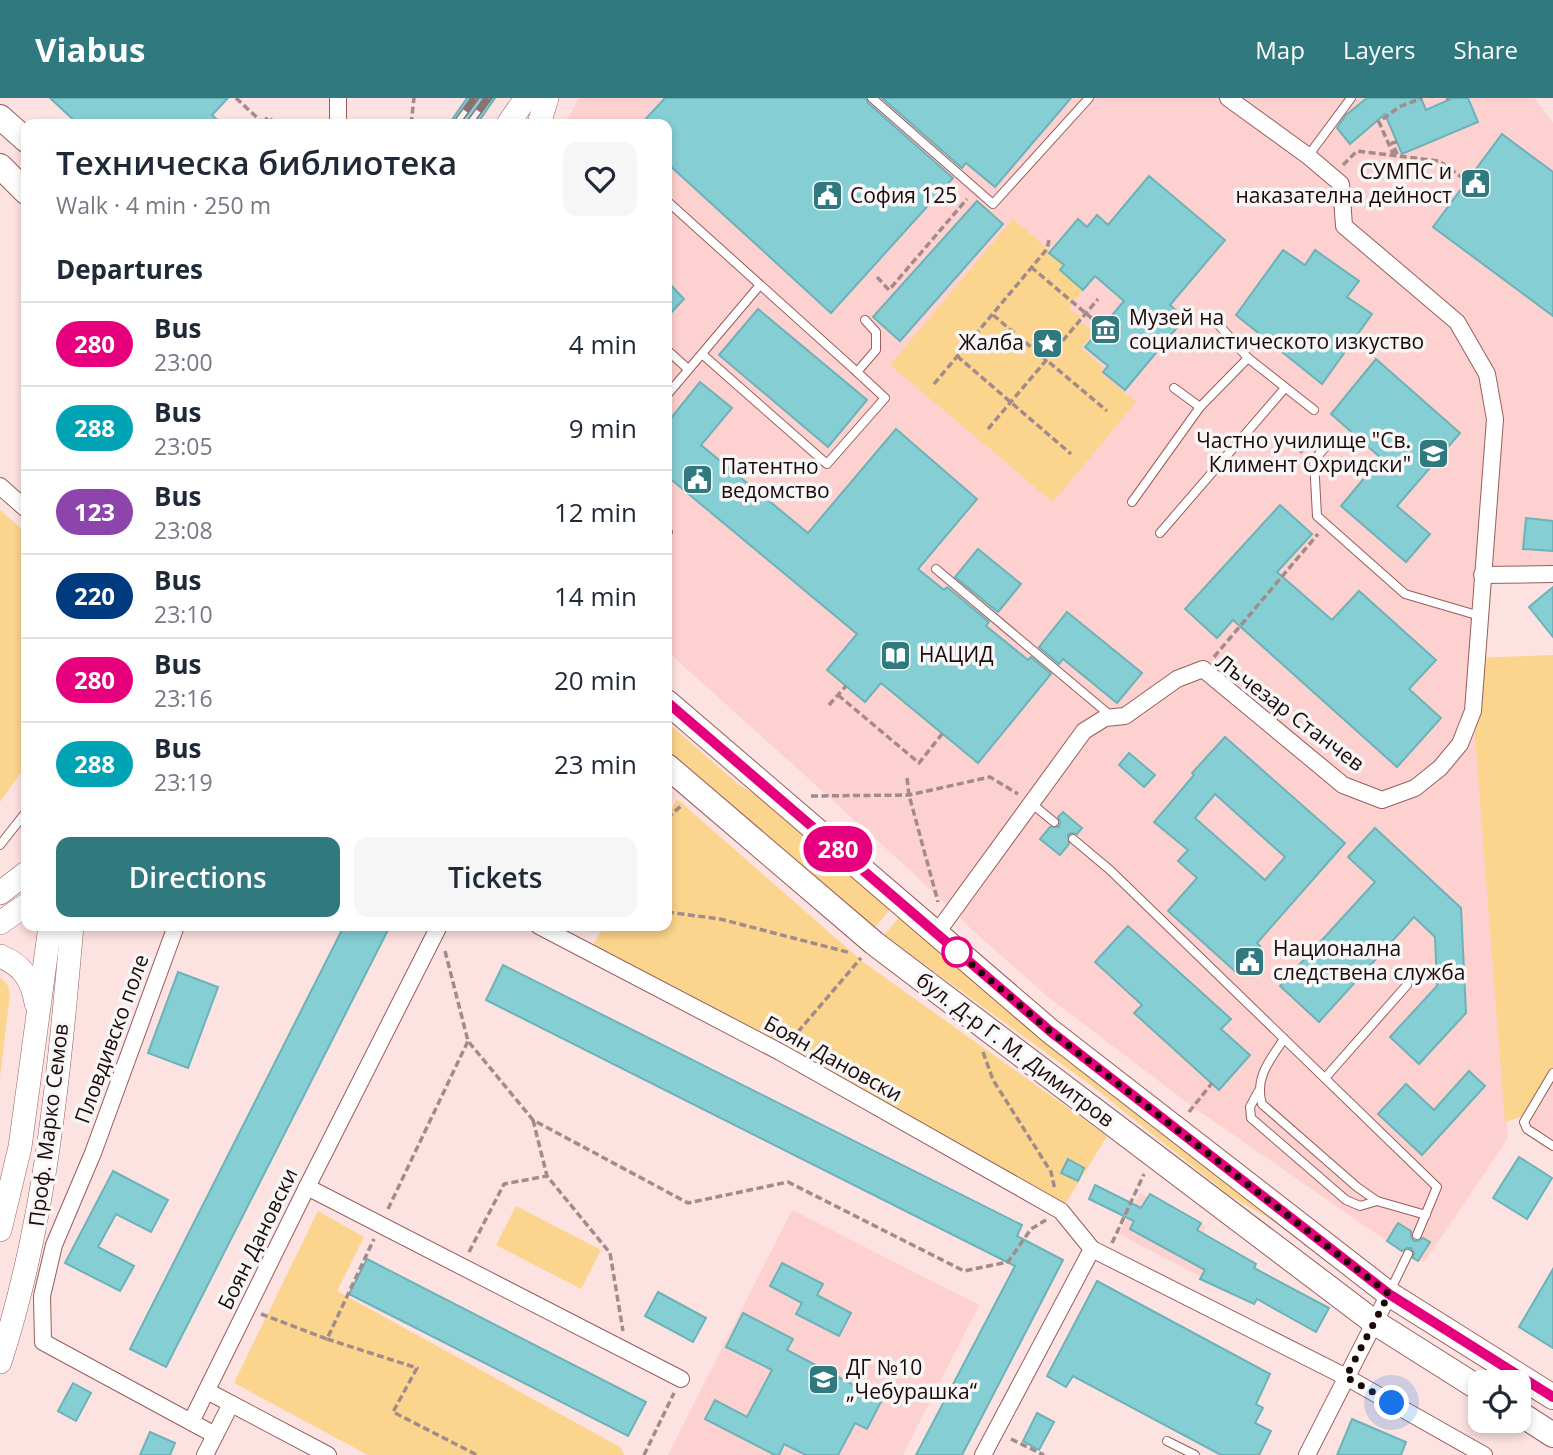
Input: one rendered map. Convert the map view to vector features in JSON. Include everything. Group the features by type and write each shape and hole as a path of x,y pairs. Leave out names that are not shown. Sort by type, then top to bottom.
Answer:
{"main road":[{"path":"511,119 526,98"},
{"path":"541,119 547,98"},
{"path":"0,117 21,136"},
{"path":"0,166 21,187"},
{"name":"бул. Д-р Г. М. Димитров","path":"672,706 940,928 1050,1031 1389,1294 1551,1392"},
{"name":"бул. Д-р Г. М. Димитров","path":"672,770 855,929 1374,1322 1468,1381"},
{"path":"0,893 21,877"},
{"path":"0,923 21,908"},
{"name":"Проф. Марко Семов","path":"0,1230 20,1147 49,931"},
{"name":"Проф. Марко Семов","path":"0,1362 35,1235 51,1140 72,931"},
{"path":"0,956 19,966 29,978 38,1013"},
{"path":"1531,1420 1553,1434"}],"street":[{"path":"338,98 338,119"},
{"name":"Лъчезар Станчев","path":"940,928 1084,731 1105,718 1125,716 1177,679 1203,669 1343,785 1382,800 1415,788 1440,768 1460,744 1473,711 1495,419 1487,374 1457,322 1344,226 1341,184 1308,156 1228,98"},
{"path":"0,486 21,505"},
{"path":"1482,575 1553,575"},
{"name":"Пловдивско поле","path":"174,931 93,1153 54,1245 42,1296 43,1342 215,1435"},
{"name":"Боян Дановски","path":"191,1422 436,931"},
{"name":"Боян Дановски","path":"549,931 780,1052 1061,1211 1099,1252 1346,1377 1484,1455"},
{"path":"307,1187 681,1379"},
{"path":"983,1455 1099,1252"},
{"path":"1307,1455 1389,1294"},
{"path":"207,1391 328,1455"},
{"path":"205,1455 231,1404"}],"lane":[{"path":"872,98 993,204 1089,98"},
{"path":"1308,156 1351,98"},
{"path":"672,206 885,398 827,464 702,354"},
{"path":"672,389 760,285"},
{"path":"857,373 876,350 876,332 865,320"},
{"path":"1218,324 1248,358 1314,410"},
{"path":"672,355 688,369"},
{"path":"1132,502 1200,407 1248,358"},
{"path":"1174,388 1200,407"},
{"path":"1160,533 1285,388"},
{"path":"1329,443 1314,460 1317,516 1405,594 1480,616"},
{"path":"936,569 1113,718"},
{"path":"1031,803 1054,822"},
{"path":"0,845 21,818"},
{"path":"1073,839 1110,870 1437,1187 1417,1235"},
{"path":"1325,1078 1407,985"},
{"path":"1284,1039 1262,1073 1258,1092 1250,1107 1251,1118 1346,1200 1360,1206 1377,1201"},
{"path":"1553,1073 1524,1122 1527,1129 1553,1146"},
{"path":"1258,1092 1262,1104 1357,1187 1377,1201 1426,1215"},
{"path":"1389,1294 1408,1254"},
{"path":"1167,1441 1195,1455"}],"path":[{"path":"236,98 259,119"},
{"path":"412,119 414,98"},
{"path":"1396,156 1379,122 1399,107 1422,98"},
{"path":"1396,142 1392,143 1396,156"},
{"path":"1357,151 1440,161 1467,181"},
{"path":"877,277 889,290 967,201"},
{"path":"934,383 1047,248 1049,240"},
{"path":"1031,267 1102,327"},
{"path":"988,429 1098,299"},
{"path":"993,315 1107,411"},
{"path":"957,356 1071,454"},
{"path":"1289,441 1314,460"},
{"path":"1203,669 1319,533 1317,516"},
{"path":"829,705 846,686"},
{"path":"838,695 919,763 942,734"},
{"path":"811,796 909,795 989,777 1031,803"},
{"path":"907,778 940,928"},
{"path":"672,814 685,803"},
{"path":"672,913 720,919 863,956 780,1052"},
{"path":"440,931 468,1041 533,1120 688,1203 788,1182 964,1271 1008,1262 1031,1228 1045,1220"},
{"path":"979,1040 993,1080 1051,1172 1061,1211"},
{"path":"327,1339 468,1041"},
{"path":"1185,1117 1212,1083"},
{"path":"533,1120 547,1176 610,1253 623,1330 630,1353"},
{"path":"1099,1252 1147,1166"},
{"path":"461,1266 504,1184 547,1176"},
{"path":"247,1309 327,1339 418,1367 393,1412 477,1455"},
{"path":"644,1455 681,1379"},
{"path":"995,1432 1044,1455"},
{"path":"464,1455 466,1449"}],"shaded area":[{"path":"579,98 1534,98 1553,123 1553,574 1482,575 1473,711 1508,1138 1425,1261 1418,1261 1387,1241 1193,1107 1048,997 672,656 672,119 568,119"},
{"path":"1013,219 1064,265 1060,270 1083,290 1069,308 1081,318 1079,321 1094,332 1081,348 1104,368 1101,373 1136,402 1053,502 890,365"},
{"path":"0,510 21,529 21,772 0,802"},
{"path":"1553,655 1553,1068 1523,1116 1505,1122 1473,711 1477,658"},
{"path":"672,726 738,784 778,809 894,905 874,928 811,879 672,756"},
{"path":"677,799 863,962 1107,1136 1061,1211 589,952 601,931 672,931 672,808"},
{"path":"903,913 1285,1228 1229,1195 1092,1086 884,935"},
{"path":"0,977 7,984 10,994 0,1077"},
{"path":"1553,1081 1553,1139 1528,1124"},
{"path":"1140,1193 1206,1226 1202,1235 1255,1262 1238,1296 1119,1234"},
{"path":"516,1206 601,1250 581,1289 496,1245"},
{"name":"ДГ №10 „Чебурашка“","path":"792,1210 979,1305 903,1455 668,1455"},
{"path":"318,1211 364,1237 337,1291 620,1447 624,1455 368,1455 234,1383"}],"building":[{"path":"50,98 228,98 212,115 216,119 73,119"},
{"path":"467,98 495,98 480,119 452,119"},
{"path":"665,98 866,98 868,103 953,178 831,313 672,168 672,119 646,119"},
{"path":"882,98 1071,98 995,187 966,163 962,168"},
{"path":"1367,98 1421,98 1426,110 1453,98 1468,98 1478,122 1402,154 1385,114 1350,144 1337,128 1346,115"},
{"path":"1502,134 1553,172 1553,316 1433,227"},
{"path":"1149,176 1225,240 1170,305 1185,318 1125,390 1103,372 1108,366 1085,347 1124,301 1095,276 1083,290 1060,270 1064,265 1049,253 1078,219 1087,227 1097,215 1108,225"},
{"path":"977,201 1003,224 900,341 873,317"},
{"path":"1283,250 1305,265 1315,250 1359,281 1347,297 1372,314 1322,384 1236,315"},
{"path":"672,286 684,299 672,312"},
{"path":"758,309 867,400 828,447 719,355"},
{"path":"1376,359 1460,433 1397,506 1430,534 1406,562 1341,506 1381,458 1331,414"},
{"path":"700,382 732,408 701,445 808,533 896,429 977,499 918,569 944,590 947,587 989,622 986,626 1028,660 1031,657 1051,674 978,763 881,683 865,702 827,670 857,634 672,480 672,417"},
{"path":"1280,505 1312,534 1277,572 1332,620 1359,591 1436,660 1409,689 1441,718 1397,767 1233,620 1217,638 1185,609"},
{"path":"1526,518 1553,521 1553,551 1523,549"},
{"path":"978,549 1021,584 998,612 955,577"},
{"path":"1553,587 1553,637 1529,607"},
{"path":"1067,612 1142,673 1117,703 1063,659 1059,664 1039,647"},
{"path":"1225,737 1345,843 1257,943 1260,946 1237,973 1168,911 1197,878 1178,861 1188,850 1154,822 1194,775 1192,773","holes":["1215,794 1285,857 1265,880 1195,818"]},
{"path":"1129,753 1155,775 1144,787 1119,765"},
{"path":"1063,812 1082,828 1077,834 1068,835 1069,844 1060,855 1040,839 1050,827 1059,827 1058,817"},
{"path":"1375,828 1461,908 1466,1013 1419,1064 1390,1037 1437,986 1435,937 1414,917 1319,1022 1280,986 1375,882 1348,857"},
{"path":"1128,926 1231,1019 1221,1029 1250,1055 1219,1090 1134,1013 1142,1005 1095,962"},
{"path":"341,931 387,931 166,1367 130,1349"},
{"path":"503,965 1022,1225 1017,1236 1063,1260 962,1455 916,1455 1015,1266 486,1000"},
{"path":"178,972 218,987 188,1068 148,1053"},
{"path":"1469,1071 1485,1086 1422,1155 1378,1114 1406,1084 1434,1110"},
{"path":"1519,1157 1552,1178 1527,1219 1493,1198"},
{"path":"1068,1159 1084,1168 1078,1181 1061,1173"},
{"path":"113,1171 168,1200 151,1232 116,1214 98,1247 134,1266 120,1291 65,1263"},
{"path":"1095,1185 1141,1208 1150,1194 1201,1223 1197,1230 1256,1264 1254,1268 1329,1308 1316,1332 1257,1299 1254,1304 1200,1279 1205,1270 1130,1229 1134,1221 1089,1199"},
{"path":"1398,1223 1411,1231 1414,1241 1423,1238 1430,1242 1418,1261 1413,1258 1411,1248 1402,1251 1387,1241"},
{"path":"367,1259 646,1402 628,1436 349,1294"},
{"path":"782,1263 823,1284 817,1295 851,1313 839,1336 796,1314 802,1303 770,1286"},
{"path":"1553,1269 1553,1348 1519,1327"},
{"path":"1097,1281 1270,1374 1256,1404 1263,1408 1255,1423 1271,1431 1259,1455 1221,1455 1073,1376 1066,1387 1047,1376"},
{"path":"658,1292 706,1318 693,1342 645,1316"},
{"path":"743,1313 793,1339 787,1350 882,1400 867,1429 855,1423 838,1455 806,1455 784,1444 779,1455 775,1455 705,1419 715,1400 747,1417 772,1370 726,1347"},
{"path":"73,1383 91,1393 76,1421 58,1411"},
{"path":"1037,1413 1054,1422 1039,1450 1023,1441"},
{"path":"1352,1419 1406,1442 1401,1455 1337,1455"},
{"path":"150,1432 175,1443 170,1455 140,1455"}],"railway":[{"path":"460,119 475,98"},
{"path":"473,119 488,98"}],"bus line":[{"name":"280","path":"672,706 1050,1031 1389,1294 1553,1397"}],"place":[{"name":"СУМПС и наказателна дейност","path":"1475,184"},
{"name":"София 125","path":"827,196"},
{"name":"Музей на социалистическото изкуство","path":"1106,330"},
{"name":"Жалба","path":"1047,343"},
{"name":"Частно училище \"Св. Климент Охридски\"","path":"1434,453"},
{"name":"Патентно ведомство","path":"698,479"},
{"name":"НАЦИД","path":"896,655"},
{"name":"Национална следствена служба","path":"1250,961"},
{"name":"ДГ №10 „Чебурашка“","path":"823,1380"}],"route":[{"path":"957,952 955,950 1050,1031 1389,1294 1346,1377 1392,1403"}]}
